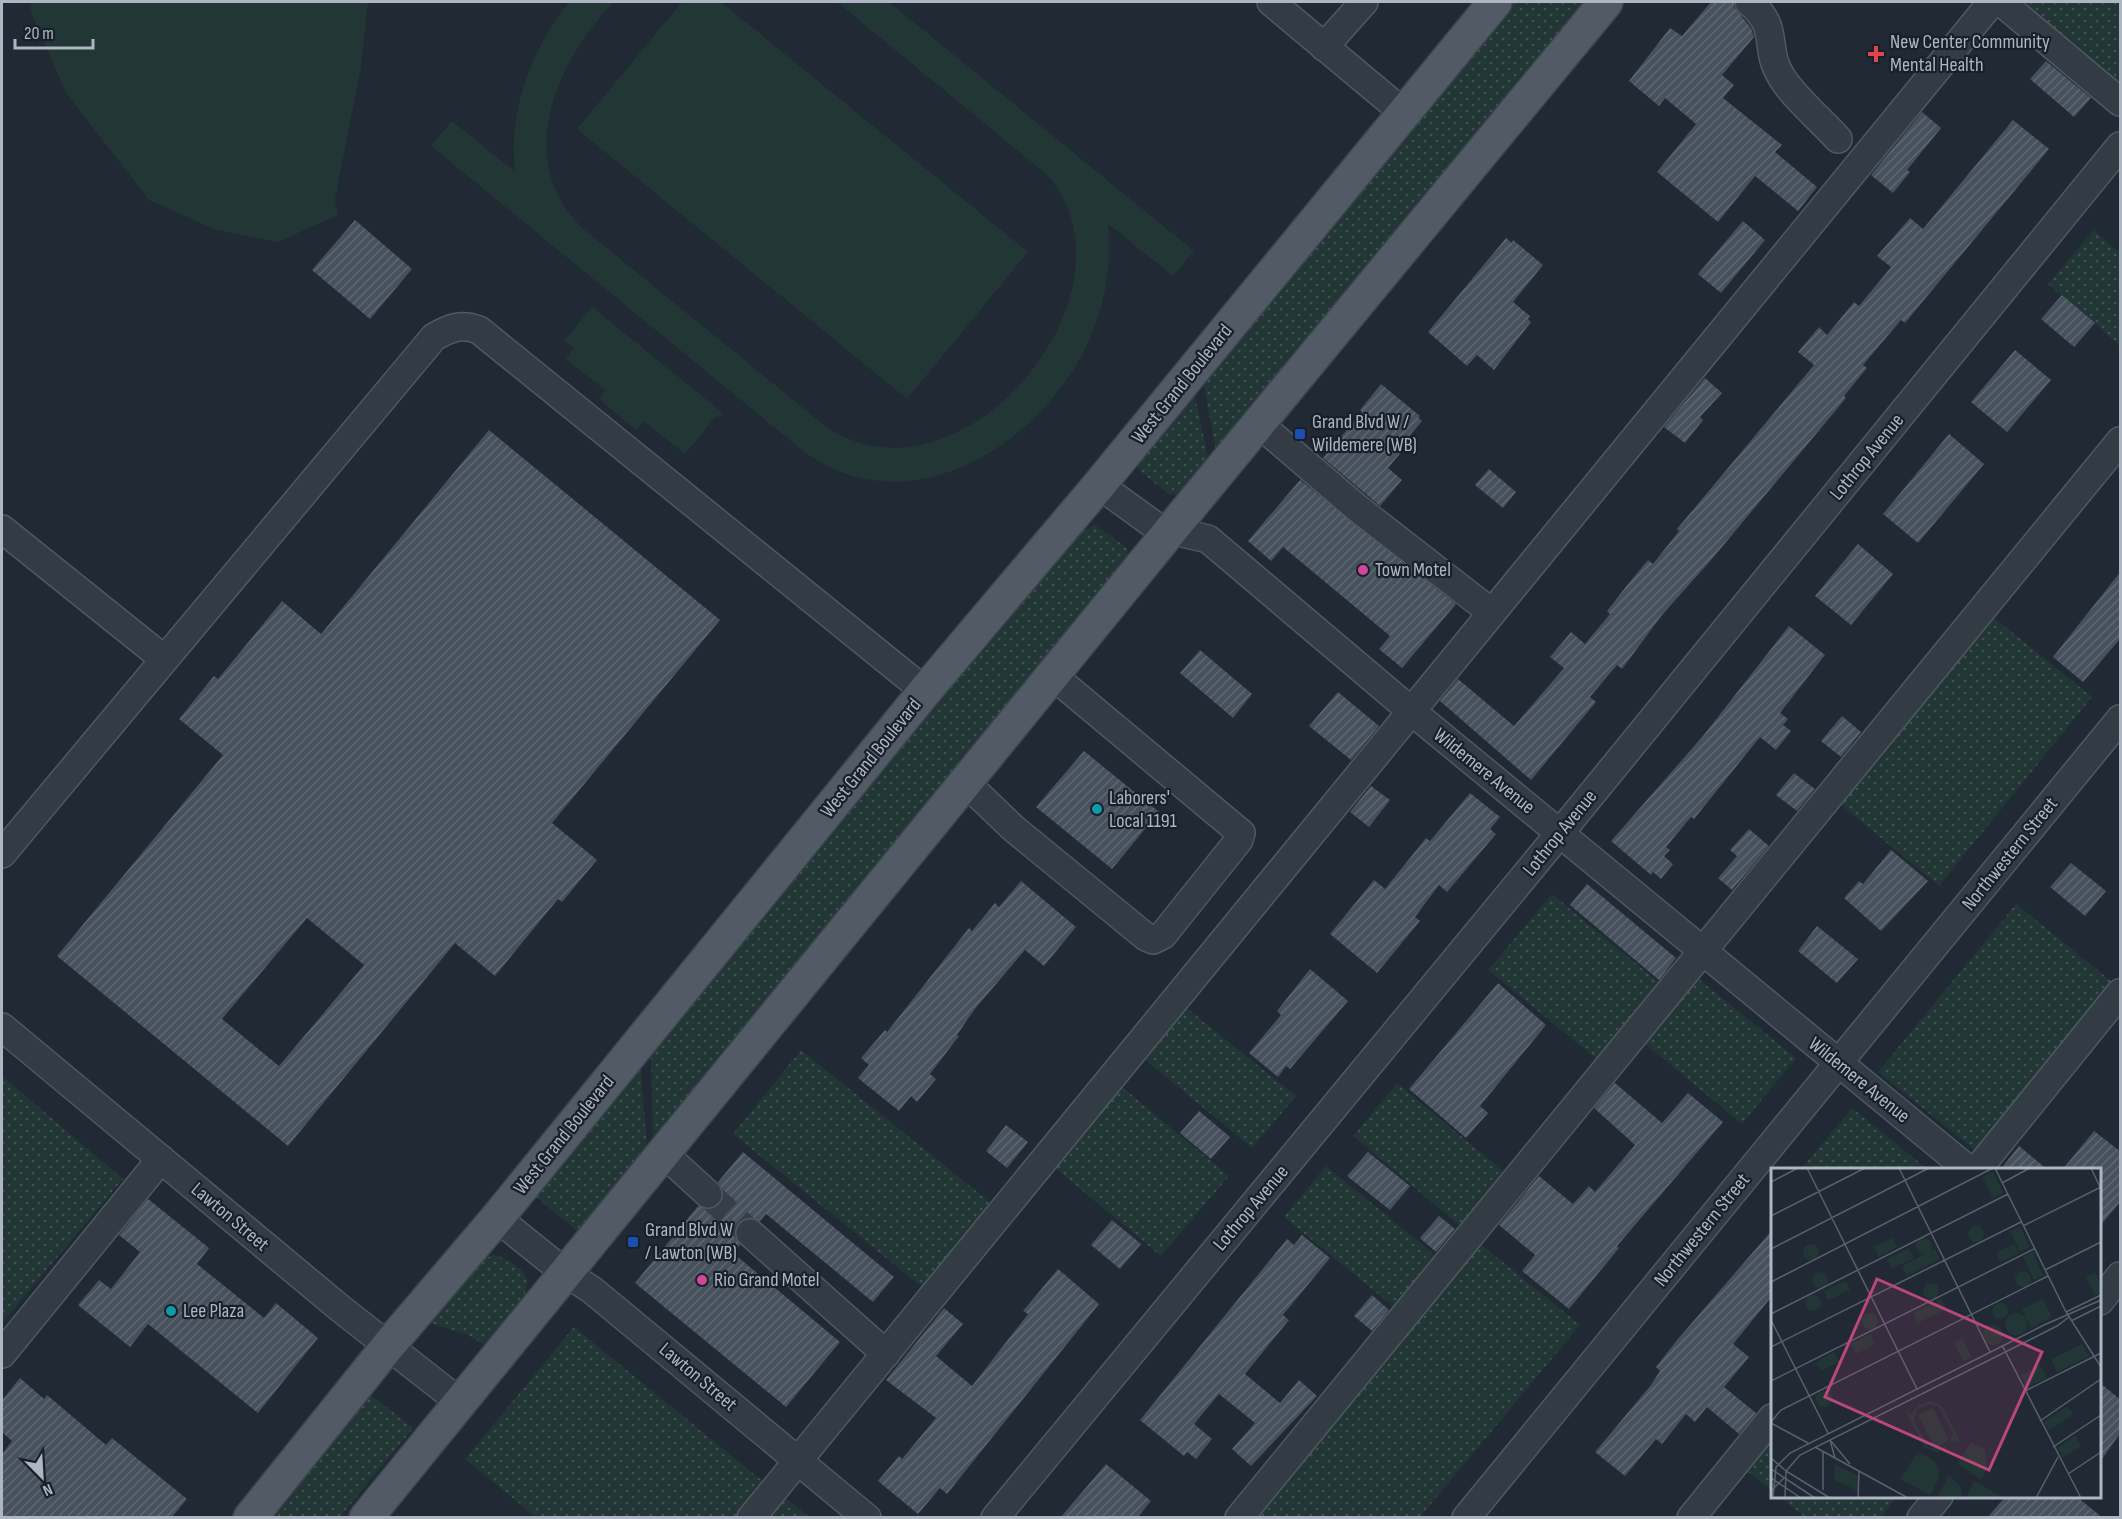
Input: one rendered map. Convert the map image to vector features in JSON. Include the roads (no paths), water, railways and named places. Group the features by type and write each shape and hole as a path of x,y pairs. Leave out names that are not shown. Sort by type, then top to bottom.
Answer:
{"main road":[{"name":"West Grand Boulevard","path":"250,1518 388,1346 497,1218 925,691 1099,485 1495,2"},
{"path":"366,1518 461,1403 564,1272 1258,423 1606,2"}],"street":[{"path":"1271,2 1404,113"},
{"path":"1324,47 1364,2"},
{"path":"1749,2 1762,12 1768,24 1773,59 1781,78 1838,139"},
{"path":"751,1518 1410,710 1992,2"},
{"path":"2001,2 2121,102"},
{"name":"Lothrop Avenue","path":"995,1518 1560,833 2121,146"},
{"path":"2,854 434,338 449,328 465,325 479,330 925,691"},
{"path":"1258,423 1356,507 1491,612"},
{"path":"1239,1518 1701,951 2121,441"},
{"name":"Wildemere Avenue","path":"1099,485 1157,527 1208,539 1410,710 1967,1168"},
{"path":"2,529 164,659"},
{"path":"965,782 1013,828 1146,937 1153,940 1163,935 1239,840 1240,833 1052,675"},
{"name":"Northwestern Street","path":"1466,1518 2121,719"},
{"path":"1979,1168 2121,993"},
{"name":"Lawton Street","path":"2,1027 388,1346 461,1403"},
{"path":"662,1152 708,1194"},
{"path":"2,1354 160,1159"},
{"name":"Lawton Street","path":"497,1218 564,1272 592,1290 867,1518"},
{"path":"750,1233 886,1354"},
{"path":"1691,1518 1771,1420"},
{"path":"1921,1518 1938,1498"}],"tunnel":[{"path":"708,1194 750,1233"}],"place":[{"name":"New Center Community Mental Health","path":"1876,54"},
{"name":"Grand Blvd W / Wildemere (WB)","path":"1300,434"},
{"name":"Town Motel","path":"1363,570"},
{"name":"Laborers' Local 1191","path":"1097,809"},
{"name":"Grand Blvd W / Lawton (WB)","path":"633,1242"},
{"name":"Rio Grand Motel","path":"702,1280"},
{"name":"Lee Plaza","path":"171,1311"}]}
